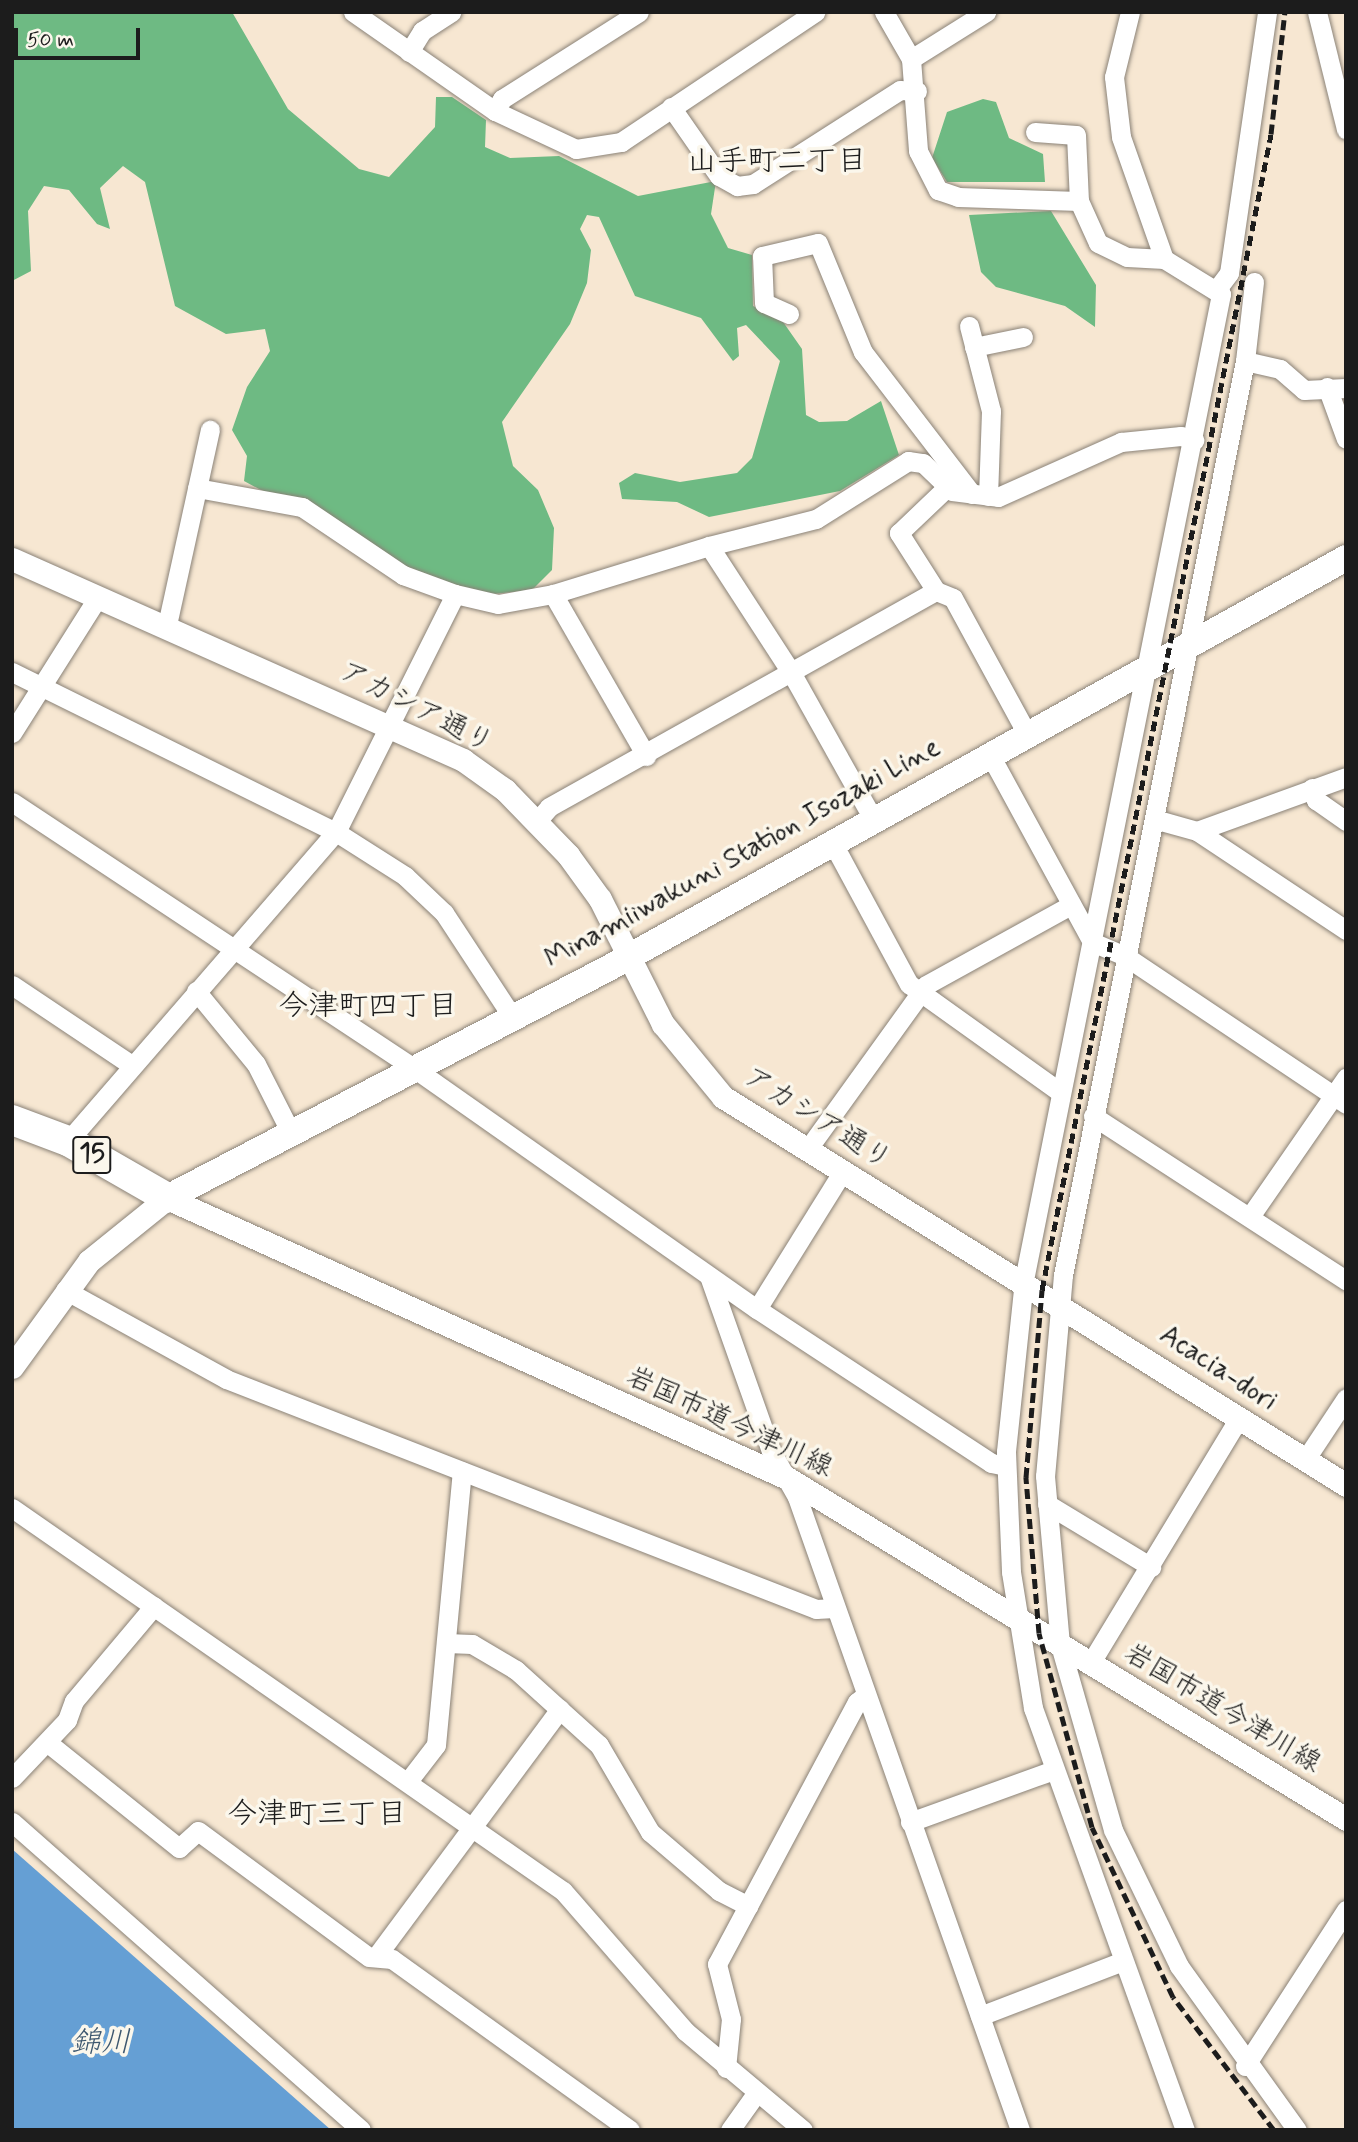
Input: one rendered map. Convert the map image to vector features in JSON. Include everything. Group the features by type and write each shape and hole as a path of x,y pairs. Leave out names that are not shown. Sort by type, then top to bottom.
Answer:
{"main road":[{"name":"Minamiiwakuni Station Isozaki Line","path":"167,1198 629,956 1146,665 1346,558"},
{"name":"15","path":"12,1120 68,1141 167,1198"}],"street":[{"path":"354,12 495,111 576,149 621,142 815,12"},
{"path":"409,52 422,31 451,12"},
{"path":"495,111 502,99 639,12"},
{"path":"884,12 911,58 917,91 918,151 938,190 958,197 1079,201"},
{"path":"911,58 986,12"},
{"path":"1130,12 1114,76 1121,137 1164,259"},
{"path":"1185,2130 1051,1771 1016,1617 1006,1466 1024,1280 1146,665 1221,314 1217,289 1229,273 1268,12"},
{"path":"1317,12 1346,129"},
{"path":"671,107 719,176 737,186 753,184 900,90 917,91"},
{"path":"1035,132 1076,135 1079,201 1098,243 1127,257 1164,259 1217,289"},
{"path":"789,313 764,303 762,256 818,243 863,352 980,495"},
{"path":"1254,282 1245,361 1125,956 1059,1301 1046,1419 1046,1504 1060,1645 1090,1763 1124,1853 1179,1966 1245,2066 1297,2130"},
{"path":"968,326 991,411 980,495"},
{"path":"974,347 1023,337"},
{"path":"1245,361 1280,369 1304,390 1337,388 1346,439"},
{"path":"167,625 210,430"},
{"path":"197,488 302,507 403,575 456,594 498,604 554,594 709,546 816,519 908,461 923,464 945,489 998,497 1121,442 1181,436 1194,440"},
{"path":"945,489 899,533 936,591 953,598 1026,732"},
{"path":"709,546 792,674 873,819"},
{"name":"アカシア通り","path":"12,559 390,722 463,760 537,821 600,900 693,1067 723,1097 1059,1301"},
{"path":"537,821 549,807 646,756 936,591"},
{"path":"68,1141 130,1064 336,832 456,594"},
{"path":"554,594 646,756"},
{"path":"12,733 98,597"},
{"path":"12,671 336,832 405,876 444,913 513,1018"},
{"path":"989,753 1092,942 1125,956 1340,1100"},
{"path":"1197,831 1346,777"},
{"path":"1312,788 1316,800 1346,821"},
{"path":"12,802 235,946 757,1309 991,1463 1006,1466"},
{"path":"1154,819 1197,831 1346,930"},
{"path":"831,840 918,993 1060,1092"},
{"path":"807,1150 918,993 1071,905"},
{"path":"12,985 130,1064"},
{"path":"196,990 256,1064 292,1133"},
{"path":"1251,1215 1340,1100 1346,1078"},
{"path":"1094,1116 1251,1215 1346,1280"},
{"path":"757,1309 843,1171"},
{"path":"12,1367 65,1290 89,1261 167,1198"},
{"name":"岩国市道今津川線","path":"167,1198 787,1478 1346,1819"},
{"path":"709,1276 835,1608 1020,2130"},
{"path":"65,1290 183,1360 816,1609 835,1608"},
{"name":"Acacia-dori","path":"1059,1301 1346,1485"},
{"path":"1305,1460 1346,1398"},
{"path":"1090,1664 1239,1418"},
{"path":"409,1780 436,1745 462,1471"},
{"path":"1046,1504 1151,1567"},
{"path":"12,1508 474,1825 563,1891 726,2068 755,2095 803,2130"},
{"path":"12,1779 48,1743 74,1701 153,1606"},
{"path":"446,1643 489,1651 560,1709 599,1745 650,1832 719,1891 748,1906"},
{"path":"726,2068 731,2019 717,1964 857,1702 866,1695"},
{"path":"48,1743 179,1848 198,1831 369,1957 378,1954 560,1709"},
{"path":"910,1822 1051,1771"},
{"path":"12,1822 361,2130"},
{"path":"1245,2066 1346,1910"},
{"path":"378,1954 630,2130"},
{"path":"980,2016 1121,1962"},
{"path":"730,2130 755,2095"}],"green space":[{"path":"12,12 232,12 288,109 359,169 389,177 435,127 436,97 452,97 486,120 485,147 510,158 559,156 638,196 716,181 711,214 728,248 752,255 753,306 781,319 802,349 806,415 819,422 847,421 881,401 899,455 840,491 709,517 677,502 622,499 619,483 635,473 680,482 737,473 752,458 780,361 746,325 737,328 739,356 733,361 701,318 635,296 599,217 587,215 580,229 591,250 587,283 570,324 502,422 513,466 538,490 554,528 552,570 532,590 483,595 403,566 244,481 247,456 232,430 247,387 270,351 265,329 226,334 175,306 145,182 123,166 100,188 110,229 97,224 69,190 44,186 28,211 31,271 12,281"},
{"path":"983,99 996,102 1009,138 1043,154 1045,182 947,182 932,158 947,112"},
{"path":"1051,211 1096,285 1095,327 1065,306 996,287 981,272 969,215"}],"water":[{"name":"錦川","path":"12,1849 331,2130 12,2130"}],"railway":[{"path":"1274,2130 1173,1997 1092,1827 1039,1633 1026,1477 1042,1290 1271,134 1285,12"}],"district":[{"name":"山手町二丁目","path":"777,162"},
{"name":"今津町四丁目","path":"368,1007"},
{"name":"今津町三丁目","path":"317,1815"}]}
